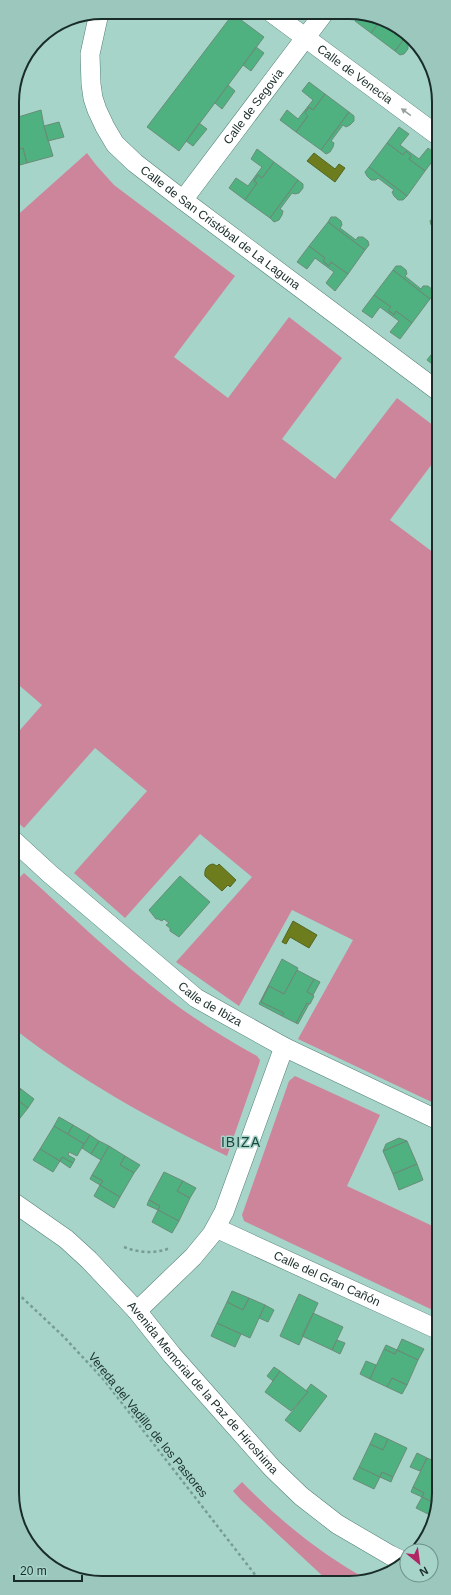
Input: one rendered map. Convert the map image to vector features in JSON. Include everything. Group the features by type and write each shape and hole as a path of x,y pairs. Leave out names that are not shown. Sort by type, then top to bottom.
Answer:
{"street":[{"name":"Calle de San Cristóbal de La Laguna","path":"97,19 90,54 92,98 105,127 115,144 135,163 183,200 432,387"},
{"name":"Calle de Venecia","path":"280,19 432,132"},
{"name":"Calle de Segovia","path":"183,200 320,19"},
{"name":"Calle de Ibiza","path":"19,846 50,874 196,998 284,1047 432,1117"},
{"path":"137,1311 193,1257 216,1228 224,1212 284,1047"},
{"name":"Avenida Memorial de la Paz de Hiroshima","path":"19,1206 66,1239 84,1255 137,1311 172,1355 272,1468 301,1496 337,1524 399,1560"},
{"name":"Calle del Gran Cañón","path":"216,1228 432,1327"}],"path":[{"path":"124,1247 142,1253 166,1250 173,1247"},
{"name":"Vereda del Vadillo de los Pastores","path":"19,1294 63,1336 104,1380 256,1576"}],"shaded area":[{"path":"87,153 114,185 235,276 174,357 228,398 289,317 342,358 282,439 335,479 397,398 432,424 432,464 390,520 432,552 432,1102 298,1039 353,940 292,910 239,1006 176,962 252,877 200,834 125,918 74,873 147,791 95,748 24,828 19,823 19,731 42,705 19,685 19,214"},
{"path":"314,153 335,169 339,164 345,168 335,182 307,161"},
{"path":"213,864 217,866 219,864 236,880 230,887 228,885 222,891 205,876 206,868"},
{"path":"24,873 112,953 149,984 189,1014 257,1056 260,1060 227,1156 143,1113 90,1082 19,1032 19,878"},
{"path":"293,921 317,935 309,948 290,937 286,944 282,942"},
{"path":"295,1076 380,1115 347,1186 432,1226 432,1310 244,1221 242,1215 289,1081"},
{"path":"242,1482 271,1510 317,1548 360,1575 323,1576 233,1491"}],"building":[{"path":"229,19 240,19 264,37 179,151 147,127"},
{"path":"360,20 378,24 371,33 355,21"},
{"path":"378,24 404,39 395,51 371,33"},
{"path":"404,39 408,44 408,49 404,54 400,55 395,51"},
{"path":"256,47 264,53 251,71 243,65"},
{"path":"309,82 325,94 313,110 309,107 305,113 308,116 296,132 280,120 287,110 298,119 313,100 302,91"},
{"path":"228,85 235,91 222,109 215,103"},
{"path":"325,94 349,112 321,150 296,132 308,116 305,113 309,107 313,110"},
{"path":"41,110 53,156 27,163 23,148 19,149 19,117"},
{"path":"349,112 354,116 354,121 346,127 343,125 331,141 334,143 333,147 330,152 326,154 321,150"},
{"path":"59,122 64,137 48,141 44,126"},
{"path":"199,123 207,129 193,146 186,141"},
{"path":"399,127 409,134 400,145 419,159 428,148 432,151 432,162 425,171 409,159 411,156 406,151 403,155 387,143"},
{"path":"387,143 403,155 406,151 411,156 409,159 425,171 407,196 369,167"},
{"path":"23,148 27,163 20,165 19,149"},
{"path":"257,149 274,162 262,178 258,175 254,181 257,183 245,200 229,188 236,178 248,186 262,167 251,159"},
{"path":"274,162 298,180 270,218 245,200 257,183 254,181 258,175 262,178"},
{"path":"369,167 407,196 403,200 398,200 392,192 394,190 378,178 376,180 371,180 365,172"},
{"path":"298,180 303,184 303,188 299,193 292,193 280,209 283,211 279,220 274,222 270,218"},
{"path":"331,217 336,217 341,221 342,225 340,228 356,240 358,237 363,237 368,241 369,245 365,250 328,222"},
{"path":"328,222 365,250 348,274 331,262 329,266 323,261 325,258 309,246"},
{"path":"309,246 325,258 323,261 329,266 331,262 348,274 335,291 326,283 334,272 315,258 307,269 297,262"},
{"path":"396,266 401,266 406,270 407,274 405,276 421,289 423,286 428,286 432,289 432,296 430,299 393,270"},
{"path":"393,270 430,299 412,323 396,311 394,315 388,310 391,307 374,295"},
{"path":"374,295 391,307 388,310 394,315 396,311 412,323 400,339 390,332 399,321 380,307 372,318 362,311"},
{"path":"432,354 432,364 427,360"},
{"path":"180,876 210,902 179,937 170,931 170,928 166,925 169,923 164,919 162,921 156,919 149,910"},
{"path":"282,959 298,968 284,994 269,986 261,1002 284,1013 282,1016 259,1004"},
{"path":"297,970 314,979 307,992 314,996 310,1004 307,1003 296,1023 282,1016 284,1013 261,1002 269,986 284,994"},
{"path":"314,979 320,982 313,995 307,992"},
{"path":"307,1003 309,1004 298,1024 296,1023"},
{"path":"21,1089 34,1099 28,1108 19,1101 19,1092"},
{"path":"19,1101 28,1108 19,1119"},
{"path":"59,1117 73,1125 68,1134 54,1126"},
{"path":"73,1125 90,1135 84,1144 68,1134"},
{"path":"54,1126 84,1144 77,1156 69,1152 68,1155 75,1159 73,1163 62,1157 60,1161 40,1149"},
{"path":"90,1135 99,1141 91,1154 82,1148"},
{"path":"399,1138 407,1141 383,1151 386,1144"},
{"path":"99,1141 109,1146 101,1160 91,1154"},
{"path":"407,1141 417,1164 393,1174 383,1151"},
{"path":"109,1146 125,1156 120,1165 134,1173 120,1197 100,1185 103,1181 92,1175"},
{"path":"40,1149 60,1161 53,1172 33,1160"},
{"path":"125,1156 140,1165 134,1173 120,1165"},
{"path":"62,1157 73,1163 70,1168 60,1161"},
{"path":"417,1164 423,1180 399,1190 393,1174"},
{"path":"164,1172 183,1181 177,1191 190,1198 179,1221 158,1210 160,1206 149,1200"},
{"path":"92,1175 103,1181 100,1185 90,1179"},
{"path":"183,1181 196,1188 190,1198 177,1191"},
{"path":"100,1185 120,1197 114,1208 94,1196"},
{"path":"149,1200 160,1206 158,1210 147,1205"},
{"path":"158,1210 179,1221 172,1233 152,1222"},
{"path":"232,1291 249,1298 243,1310 227,1302"},
{"path":"299,1294 318,1303 299,1345 280,1336"},
{"path":"249,1298 265,1305 250,1338 217,1323 227,1302 243,1310"},
{"path":"265,1305 274,1310 268,1322 259,1318"},
{"path":"313,1313 343,1327 332,1350 302,1336"},
{"path":"217,1323 241,1334 235,1347 211,1336"},
{"path":"402,1339 424,1349 418,1360 397,1350"},
{"path":"337,1340 345,1343 340,1354 332,1350"},
{"path":"386,1345 397,1350 395,1354 384,1349"},
{"path":"384,1349 395,1354 397,1350 418,1360 407,1385 392,1378 387,1387 370,1379"},
{"path":"366,1361 376,1365 370,1379 360,1374"},
{"path":"274,1367 280,1371 273,1381 267,1376"},
{"path":"280,1371 308,1392 291,1411 265,1392"},
{"path":"392,1378 407,1385 402,1394 387,1387"},
{"path":"311,1384 327,1396 300,1432 285,1420 308,1392 306,1391"},
{"path":"375,1433 388,1439 383,1450 370,1444"},
{"path":"388,1439 407,1448 393,1477 382,1472 380,1477 359,1467 370,1444 383,1450"},
{"path":"417,1453 427,1458 420,1471 410,1467"},
{"path":"427,1458 432,1460 432,1501 422,1497 424,1493 413,1487"},
{"path":"359,1467 380,1477 374,1489 353,1479"},
{"path":"382,1472 393,1477 391,1482 380,1477"},
{"path":"413,1487 424,1493 422,1497 411,1492"},
{"path":"422,1497 432,1501 429,1515 416,1508"}],"district":[{"name":"IBIZA","path":"241,1142"}]}
